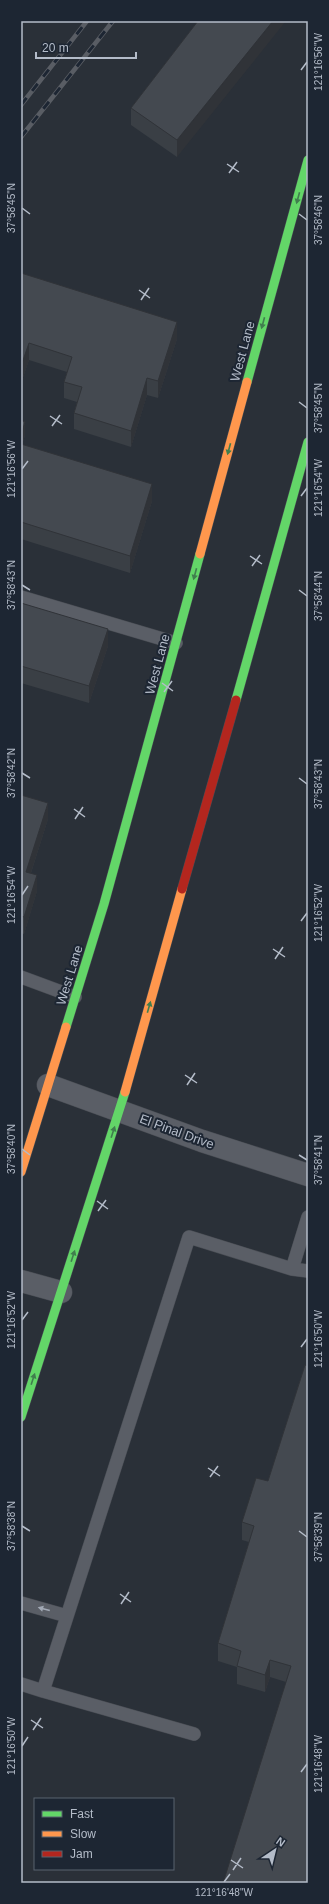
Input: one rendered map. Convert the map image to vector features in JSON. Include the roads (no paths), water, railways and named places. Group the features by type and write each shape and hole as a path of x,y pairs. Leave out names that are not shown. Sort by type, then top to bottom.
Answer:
{"main road":[{"name":"West Lane","path":"21,1172 104,904 308,160"},
{"path":"21,1417 120,1111 308,442"}],"street":[{"name":"El Pinal Drive","path":"48,1085 202,1141 308,1175"},
{"path":"21,1281 61,1292"}],"lane":[{"path":"21,597 176,644"},
{"path":"21,976 75,997"},
{"path":"292,1269 308,1217"},
{"path":"43,1691 188,1237 292,1269 308,1271"},
{"path":"21,1603 67,1616"},
{"path":"21,1684 194,1734"}],"railway":[{"path":"21,105 87,21"},
{"path":"21,137 113,21"}]}
